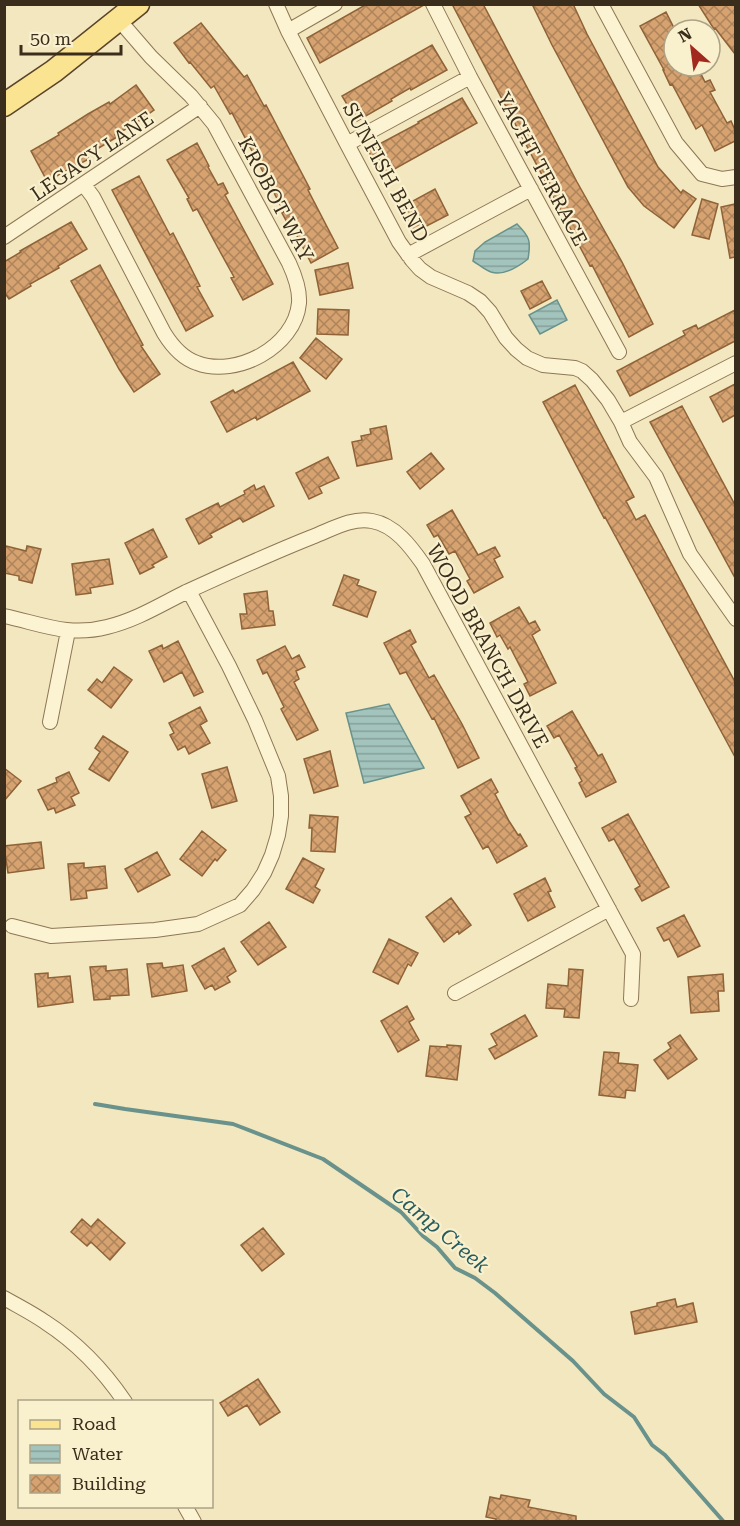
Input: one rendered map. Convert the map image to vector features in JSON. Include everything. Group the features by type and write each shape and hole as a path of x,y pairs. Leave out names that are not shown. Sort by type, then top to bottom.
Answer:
{"main road":[{"path":"4,105 54,71 138,4"}],"street":[{"name":"SUNFISH BEND","path":"276,4 347,144 408,255 420,269 431,277 468,293 480,301 490,312 506,338 527,358 543,365 575,368 587,375 597,386 621,422 630,442 656,477 690,554 735,619"},
{"path":"288,31 335,4"},
{"name":"YACHT TERRACE","path":"433,4 619,352"},
{"path":"601,4 676,143 702,174 722,179 735,177"},
{"name":"KROBOT WAY","path":"84,185 93,197 164,333 181,354 196,363 214,368 243,363 262,354 279,341 292,326 298,303 297,284 289,263 214,124 200,106 151,57 119,20"},
{"path":"347,144 470,77"},
{"name":"LEGACY LANE","path":"4,237 200,106"},
{"path":"408,255 531,189"},
{"path":"621,422 735,363"},
{"name":"WOOD BRANCH DRIVE","path":"4,616 68,631 105,628 144,615 260,558 353,520 374,521 391,530 407,542 423,564 633,954 631,999"},
{"path":"12,926 51,936 155,930 198,924 240,905 264,873 278,836 281,816 282,795 278,776 234,675 189,591"},
{"path":"50,722 68,631"},
{"path":"455,993 609,909"},
{"path":"4,1298 46,1323 75,1346 98,1368 124,1400"},
{"path":"185,1508 194,1521"}],"water":[{"path":"517,224 525,232 528,240 528,259 515,268 501,273 489,271 473,261 475,251 485,242"},
{"path":"557,300 567,320 540,334 529,315"},
{"path":"389,704 424,768 364,783 346,713"}],"building":[{"path":"367,4 424,5 320,63 307,38"},
{"path":"452,4 483,4 653,324 629,337"},
{"path":"532,4 573,4 658,167 681,193 683,190 696,199 674,228 644,206 628,187"},
{"path":"698,4 735,4 735,54 722,37 722,18 707,18"},
{"path":"666,12 669,18 662,18 662,66 640,26"},
{"path":"201,23 244,77 247,75 264,106 266,105 338,248 311,263 282,213 284,212 232,113 230,114 214,86 211,88 174,43"},
{"path":"432,45 447,70 411,90 410,88 357,121 342,96"},
{"path":"667,78 703,78 705,82 710,80 715,90 710,92 727,123 731,121 735,130 735,141 715,151 702,125 696,129 672,84 670,85"},
{"path":"136,85 154,110 87,155 89,159 47,181 31,151 59,135 58,133 88,114 109,102 110,104"},
{"path":"462,98 477,123 382,176 368,150"},
{"path":"197,143 218,185 223,183 228,193 225,195 273,284 243,300 231,278 234,277 197,209 193,211 187,199 189,198 167,160"},
{"path":"139,176 170,235 173,233 200,286 197,287 213,316 186,331 112,190"},
{"path":"435,189 448,215 413,233 400,208"},
{"path":"702,199 718,204 709,239 692,235"},
{"path":"735,204 735,257 730,258 721,207"},
{"path":"71,222 87,249 9,299 4,292 4,262"},
{"path":"348,263 353,288 320,295 315,270"},
{"path":"100,265 143,345 141,346 160,374 134,392 71,281"},
{"path":"542,281 551,298 530,309 521,291"},
{"path":"318,309 349,310 348,335 317,334"},
{"path":"735,310 735,341 630,396 617,371 685,335 683,331 696,325 698,329"},
{"path":"316,338 342,359 326,379 300,358"},
{"path":"293,362 310,391 257,420 256,417 227,432 211,402 233,390 235,393"},
{"path":"735,384 735,415 723,422 710,397"},
{"path":"575,385 634,497 626,501 636,520 645,515 735,682 735,757 543,402"},
{"path":"682,406 735,505 735,578 650,422"},
{"path":"386,426 392,459 357,466 352,442 362,440 361,436 371,434 370,429"},
{"path":"431,453 444,469 420,489 407,472"},
{"path":"328,457 339,478 319,487 322,493 309,499 296,473"},
{"path":"254,485 256,490 264,486 274,506 243,522 240,518 210,534 212,537 199,544 186,519 218,503 220,507 245,494 244,491"},
{"path":"452,510 478,555 495,547 500,556 494,559 503,577 474,593 467,581 470,579 455,551 449,554 438,535 434,537 427,525"},
{"path":"153,529 167,557 140,574 125,543"},
{"path":"6,546 26,551 27,546 41,549 32,583 19,580 19,576 4,573"},
{"path":"109,559 113,584 90,588 91,593 76,595 72,564"},
{"path":"344,575 359,580 357,585 376,592 367,617 333,605"},
{"path":"267,591 269,611 273,611 275,625 242,629 240,614 247,614 244,594"},
{"path":"519,607 529,624 535,621 540,630 532,635 556,683 530,696 524,684 528,682 510,647 508,649 500,635 497,637 490,623"},
{"path":"410,630 416,642 411,645 429,678 434,675 479,758 458,768 434,718 432,719 406,672 400,674 384,643"},
{"path":"178,641 203,692 194,696 182,672 164,682 149,651 162,645 163,649"},
{"path":"285,646 292,659 299,655 305,667 296,671 299,679 294,682 318,730 297,740 281,709 284,707 267,672 263,674 257,660"},
{"path":"114,667 132,680 111,708 88,690 97,679 102,683"},
{"path":"200,707 207,721 200,725 210,743 189,754 185,746 178,750 170,735 174,733 169,723"},
{"path":"572,711 598,756 602,754 616,782 586,797 579,783 582,781 575,768 577,767 559,735 554,738 547,726"},
{"path":"103,736 128,752 109,781 89,769 100,752 95,748"},
{"path":"330,751 338,786 314,793 304,759"},
{"path":"227,767 237,801 212,808 202,774"},
{"path":"4,768 21,781 4,801"},
{"path":"69,772 79,793 71,797 75,805 56,813 54,808 48,810 38,790 57,782 56,778"},
{"path":"491,779 498,792 495,794 509,821 527,846 497,863 488,846 483,849 465,817 471,814 461,796"},
{"path":"628,814 669,887 642,901 635,889 640,886 614,839 609,841 602,828"},
{"path":"310,815 338,817 335,852 311,851"},
{"path":"202,831 226,850 217,861 215,859 202,876 180,859"},
{"path":"41,842 44,868 8,873 4,846"},
{"path":"157,852 170,875 138,892 125,869"},
{"path":"303,858 324,869 315,887 320,890 313,903 286,889"},
{"path":"84,863 84,868 105,866 107,888 86,891 87,898 71,900 68,864"},
{"path":"545,878 555,907 528,921 514,894"},
{"path":"451,898 471,925 459,934 458,931 444,942 426,917"},
{"path":"684,915 700,946 678,957 669,939 664,941 657,928"},
{"path":"269,922 286,947 258,965 241,942"},
{"path":"389,939 418,953 411,966 408,964 398,984 373,972"},
{"path":"224,948 236,971 227,977 230,982 215,990 212,985 205,989 192,966"},
{"path":"162,963 163,968 183,965 187,991 152,997 147,964"},
{"path":"106,966 106,971 127,969 129,995 94,1000 90,967"},
{"path":"569,969 583,970 579,1018 564,1017 565,1009 546,1008 548,984 568,986"},
{"path":"48,973 48,978 70,976 73,1002 38,1007 35,974"},
{"path":"723,974 724,991 718,991 719,1011 691,1013 688,977"},
{"path":"407,1006 414,1019 409,1022 419,1040 398,1052 381,1021"},
{"path":"525,1015 537,1036 495,1059 489,1049 497,1045 491,1034"},
{"path":"680,1035 697,1059 668,1079 654,1060 671,1048 668,1043"},
{"path":"447,1045 461,1046 457,1080 426,1076 430,1046 447,1047"},
{"path":"604,1052 619,1053 618,1063 638,1065 635,1091 626,1090 625,1098 599,1095"},
{"path":"82,1219 91,1227 98,1219 125,1243 110,1260 91,1242 87,1246 71,1232"},
{"path":"263,1228 284,1254 262,1271 241,1245"},
{"path":"675,1299 677,1307 693,1303 697,1322 635,1334 631,1312"},
{"path":"258,1379 280,1412 260,1425 247,1405 228,1416 220,1403"},
{"path":"501,1495 530,1500 528,1507 576,1516 576,1521 495,1521 496,1519 486,1517 490,1497 500,1499"}],"waterway":[{"name":"Camp Creek","path":"95,1104 233,1124 323,1159 401,1212 455,1268 475,1278 495,1293 573,1361 604,1394 634,1417 652,1445 665,1455 724,1522"}]}
